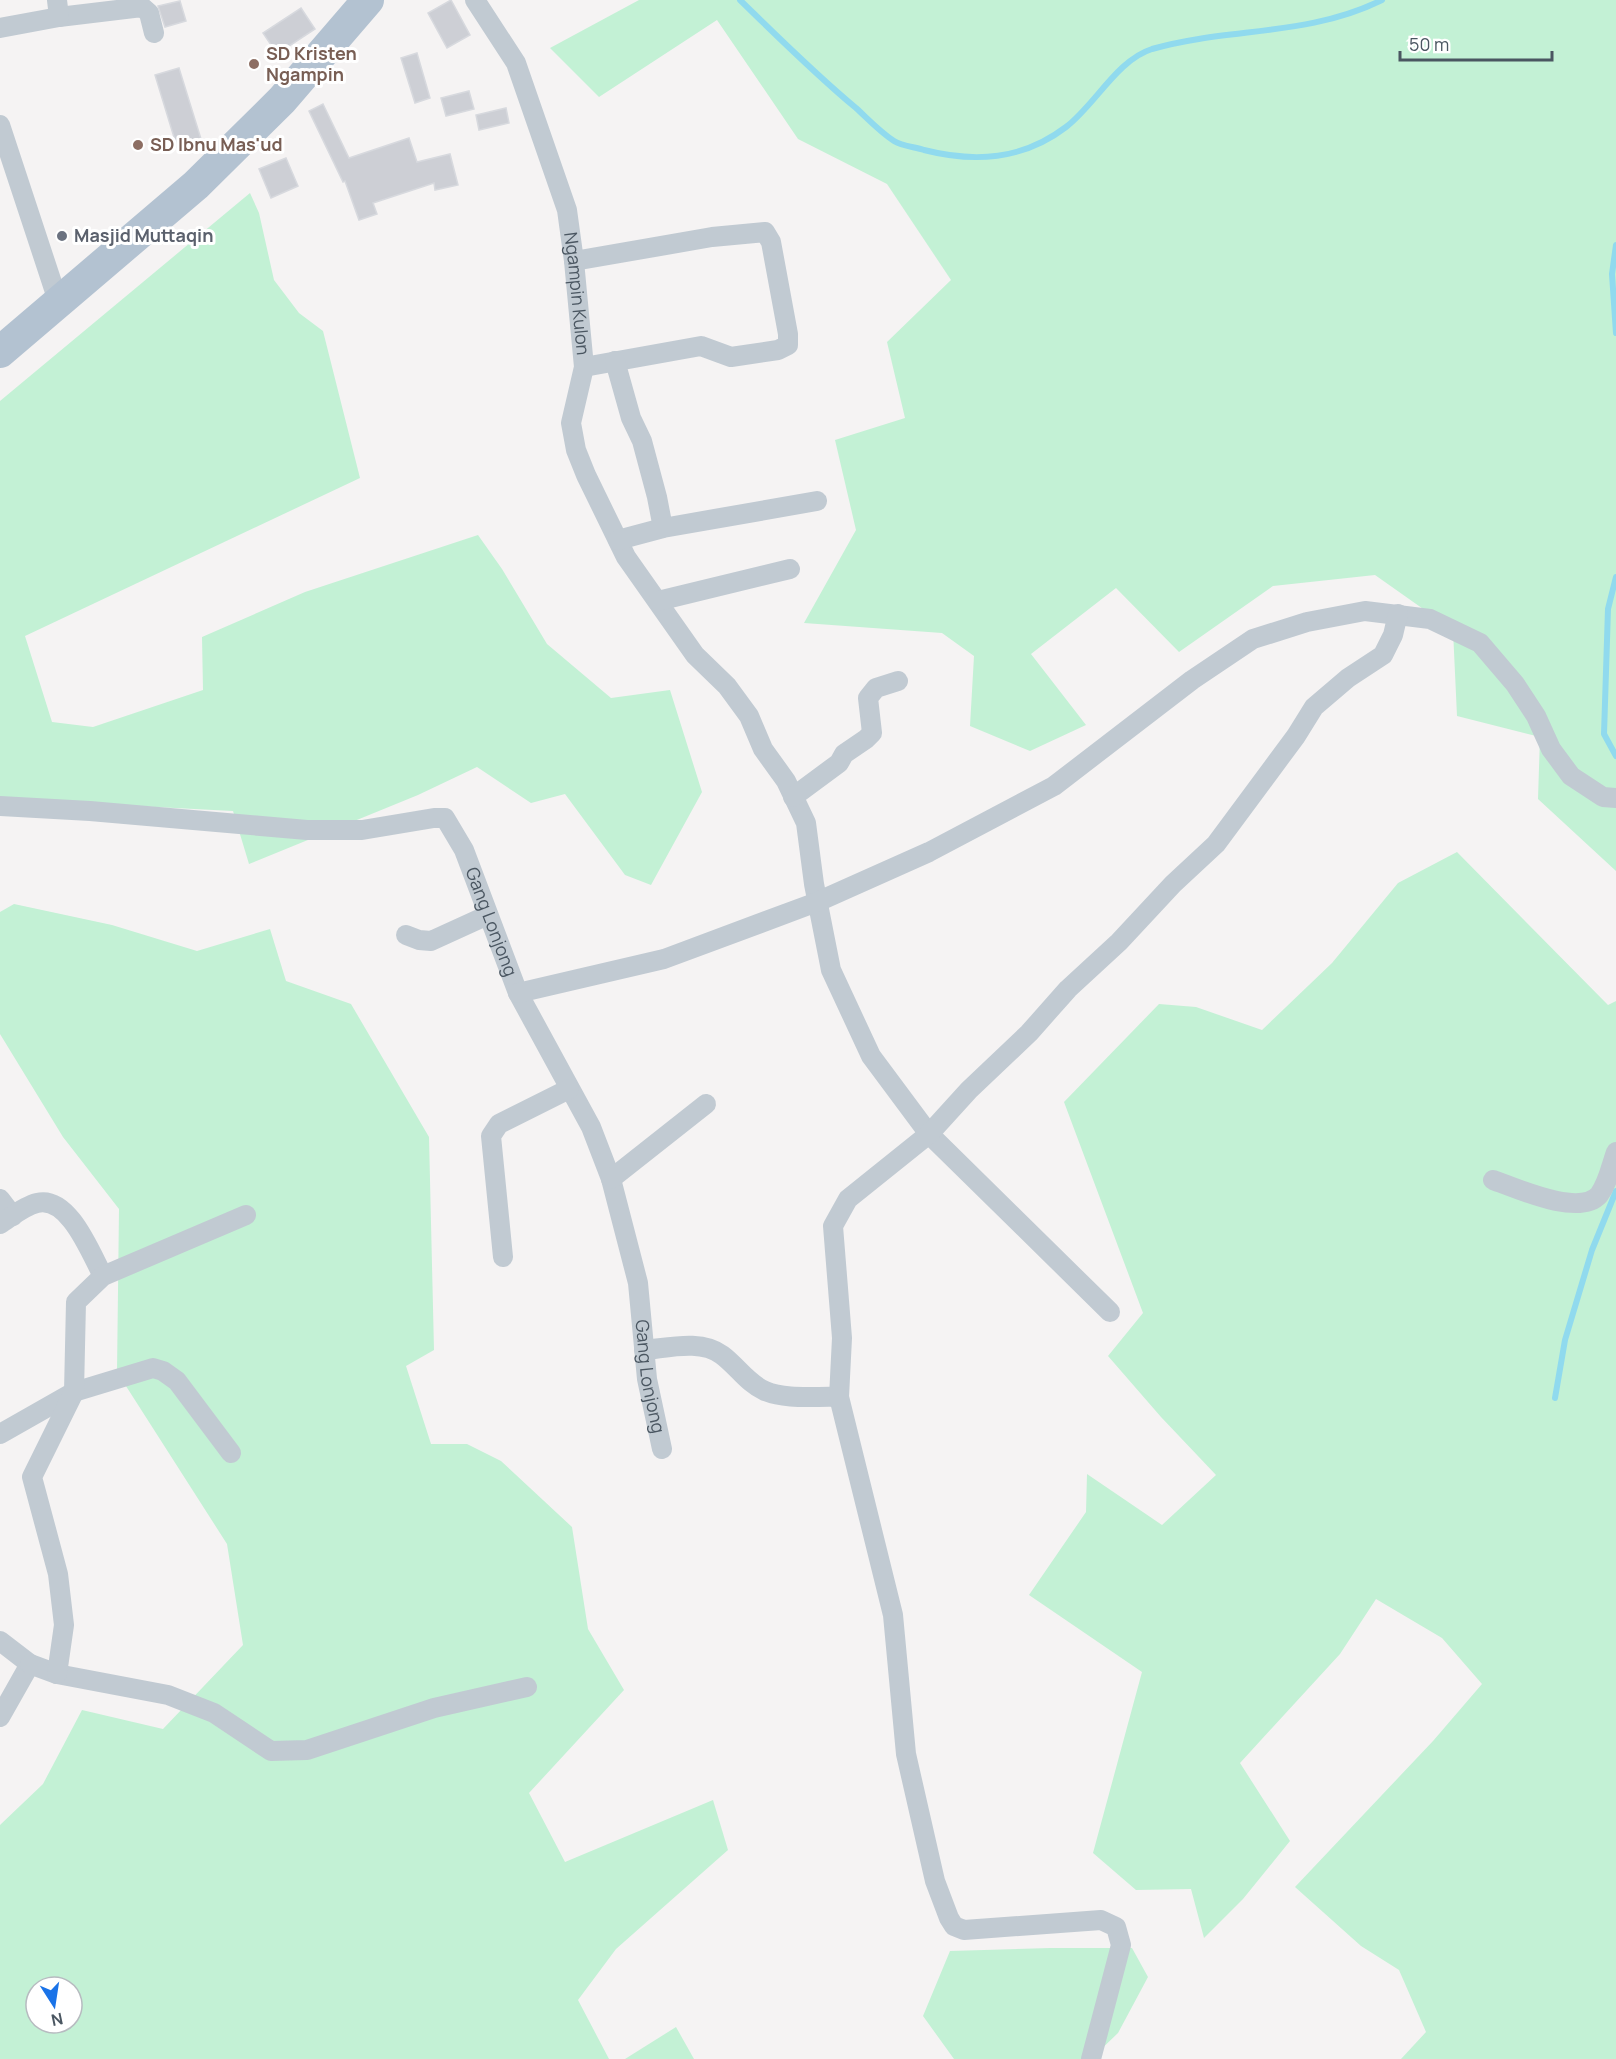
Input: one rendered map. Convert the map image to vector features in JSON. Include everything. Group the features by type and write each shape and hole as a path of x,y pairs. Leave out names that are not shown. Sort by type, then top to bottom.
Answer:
{"main road":[{"path":"0,352 196,185 282,100 360,3"}],"street":[{"name":"Ngampin Kulon","path":"474,0 516,63 567,210 584,367 571,423 576,450 586,475 626,557 695,655 727,686 748,716 763,749 786,781 806,823 817,902 831,970 871,1056 929,1134 1110,1312"},
{"path":"0,28 58,8 135,4 149,13 154,33"},
{"path":"0,125 58,301"},
{"path":"574,261 712,237 765,232 771,242 788,334 788,345 778,350 731,357 701,346 584,367"},
{"path":"615,361 631,418 642,441 663,528"},
{"path":"618,540 663,528 817,501"},
{"path":"653,594 790,569"},
{"path":"518,993 664,959 817,902 929,852 1054,786 1192,680 1253,639 1307,622 1365,610 1430,619 1480,643 1515,684 1536,716 1551,749 1571,776 1603,798 1616,798"},
{"path":"1091,2059 1121,1945 1116,1927 1101,1920 964,1930 954,1926 935,1881 906,1754 893,1615 839,1397 842,1338 833,1226 848,1199 929,1134 969,1090 1029,1033 1068,989 1119,942 1216,844 1296,736 1314,707 1348,678 1383,655 1393,635 1398,614"},
{"path":"793,797 839,763 844,754 872,733 868,698 876,688 898,681"},
{"name":"Gang Lonjong","path":"0,806 90,811 307,830 362,830 445,818 464,850 518,993 591,1127 611,1179 638,1283 647,1379 662,1449"},
{"path":"406,935 419,940 431,941 488,915"},
{"path":"503,1257 491,1136 499,1124 569,1089"},
{"path":"611,1179 706,1104"},
{"path":"1493,1180 1561,1202 1582,1204 1598,1197 1606,1182 1616,1152"},
{"path":"0,1199 6,1220 39,1202 55,1204 68,1214 103,1276"},
{"path":"57,1674 63,1625 58,1574 32,1477 74,1392 76,1302 103,1276 246,1215"},
{"path":"644,1350 694,1346 711,1349 721,1354 754,1386 767,1392 791,1396 839,1397"},
{"path":"0,1434 74,1392 153,1368 163,1371 177,1382 231,1453"},
{"path":"0,1641 30,1664 57,1674 168,1695 213,1713 271,1750 308,1750 434,1708 527,1687"},
{"path":"0,1717 30,1664"}],"green space":[{"path":"639,0 1616,0 1616,871 1538,799 1540,737 1457,716 1453,630 1375,575 1273,586 1179,652 1116,588 1031,654 1086,725 1030,751 970,726 974,656 942,633 804,623 856,530 835,440 905,418 887,342 951,280 887,184 798,139 717,20 599,97 550,48"},
{"path":"250,193 259,213 274,280 299,313 323,331 360,478 25,636 52,722 93,727 203,690 202,637 305,592 478,535 502,569 547,644 611,698 670,690 702,792 651,885 625,875 565,794 531,803 477,767 418,795 249,864 233,811 0,799 0,401"},
{"path":"1457,852 1608,1005 1616,1001 1616,2059 1401,2059 1426,2032 1399,1970 1361,1946 1295,1887 1433,1741 1482,1684 1442,1638 1376,1599 1340,1654 1240,1763 1290,1841 1243,1899 1204,1938 1191,1889 1136,1890 1093,1853 1142,1672 1029,1595 1086,1512 1087,1474 1162,1525 1216,1475 1108,1356 1143,1313 1064,1102 1159,1004 1196,1007 1262,1030 1332,963 1398,883"},
{"path":"14,904 112,925 197,951 270,929 286,981 351,1004 429,1137 434,1350 406,1366 431,1444 467,1444 501,1461 572,1527 588,1629 624,1690 529,1793 565,1862 713,1800 728,1850 616,1949 578,2000 609,2059 0,2059 0,1825 43,1784 82,1710 163,1729 243,1645 227,1544 117,1372 119,1209 63,1137 0,1034 0,912"},
{"path":"1132,1948 1148,1977 1118,2033 1091,2059 954,2059 923,2016 950,1951"},
{"path":"676,2027 694,2059 625,2059"}],"building":[{"path":"451,0 470,35 447,48 428,13"},
{"path":"180,1 186,21 165,27 158,6"},
{"path":"301,8 315,29 277,54 263,33"},
{"path":"417,53 430,98 415,103 401,58"},
{"path":"179,68 201,139 177,147 155,75"},
{"path":"469,91 474,109 446,116 441,98"},
{"path":"323,104 349,158 409,138 417,162 450,154 458,185 435,190 434,183 373,203 377,214 359,220 345,181 343,182 309,111"},
{"path":"506,108 509,123 479,130 476,115"},
{"path":"286,158 298,186 271,198 259,169"}],"waterway":[{"path":"740,0 811,69 894,141 962,157 998,156 1016,152 1050,138 1077,118 1128,63 1152,49 1210,37 1297,26 1354,12 1382,0"},
{"path":"1616,245 1612,274 1616,333"},
{"path":"1616,577 1608,609 1604,734 1616,756"},
{"path":"1555,1398 1565,1340 1592,1250 1616,1191"}],"place":[{"name":"SD Kristen Ngampin","path":"254,64"},
{"name":"SD Ibnu Mas'ud","path":"138,145"},
{"name":"Masjid Muttaqin","path":"62,236"}]}
